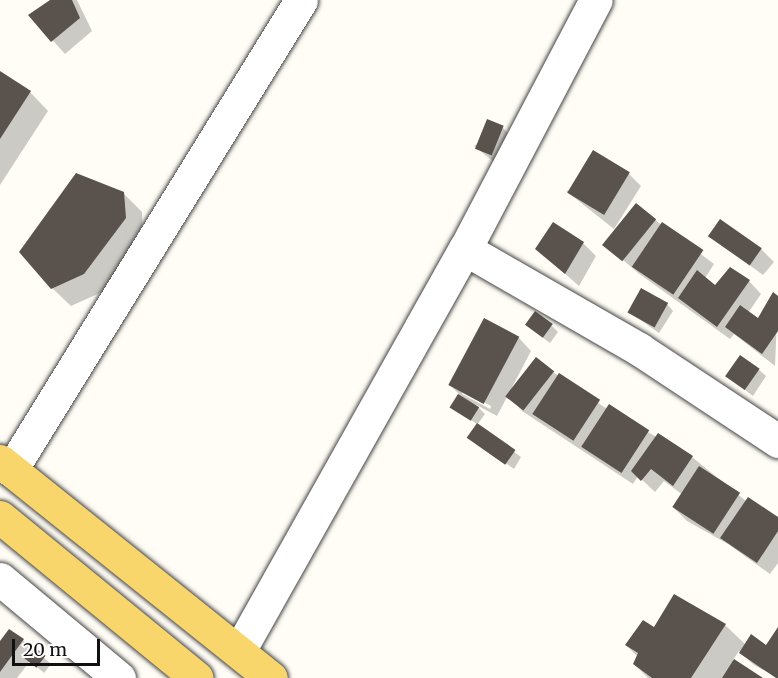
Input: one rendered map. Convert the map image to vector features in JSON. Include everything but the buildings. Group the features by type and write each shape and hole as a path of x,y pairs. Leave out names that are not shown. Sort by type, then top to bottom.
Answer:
{"main road":[{"path":"5,465 271,678"},
{"path":"0,517 191,676"}],"street":[{"path":"5,465 301,0"},
{"path":"239,651 465,249 596,0"},
{"path":"465,249 639,349 778,441"},
{"path":"0,579 119,678"}]}
